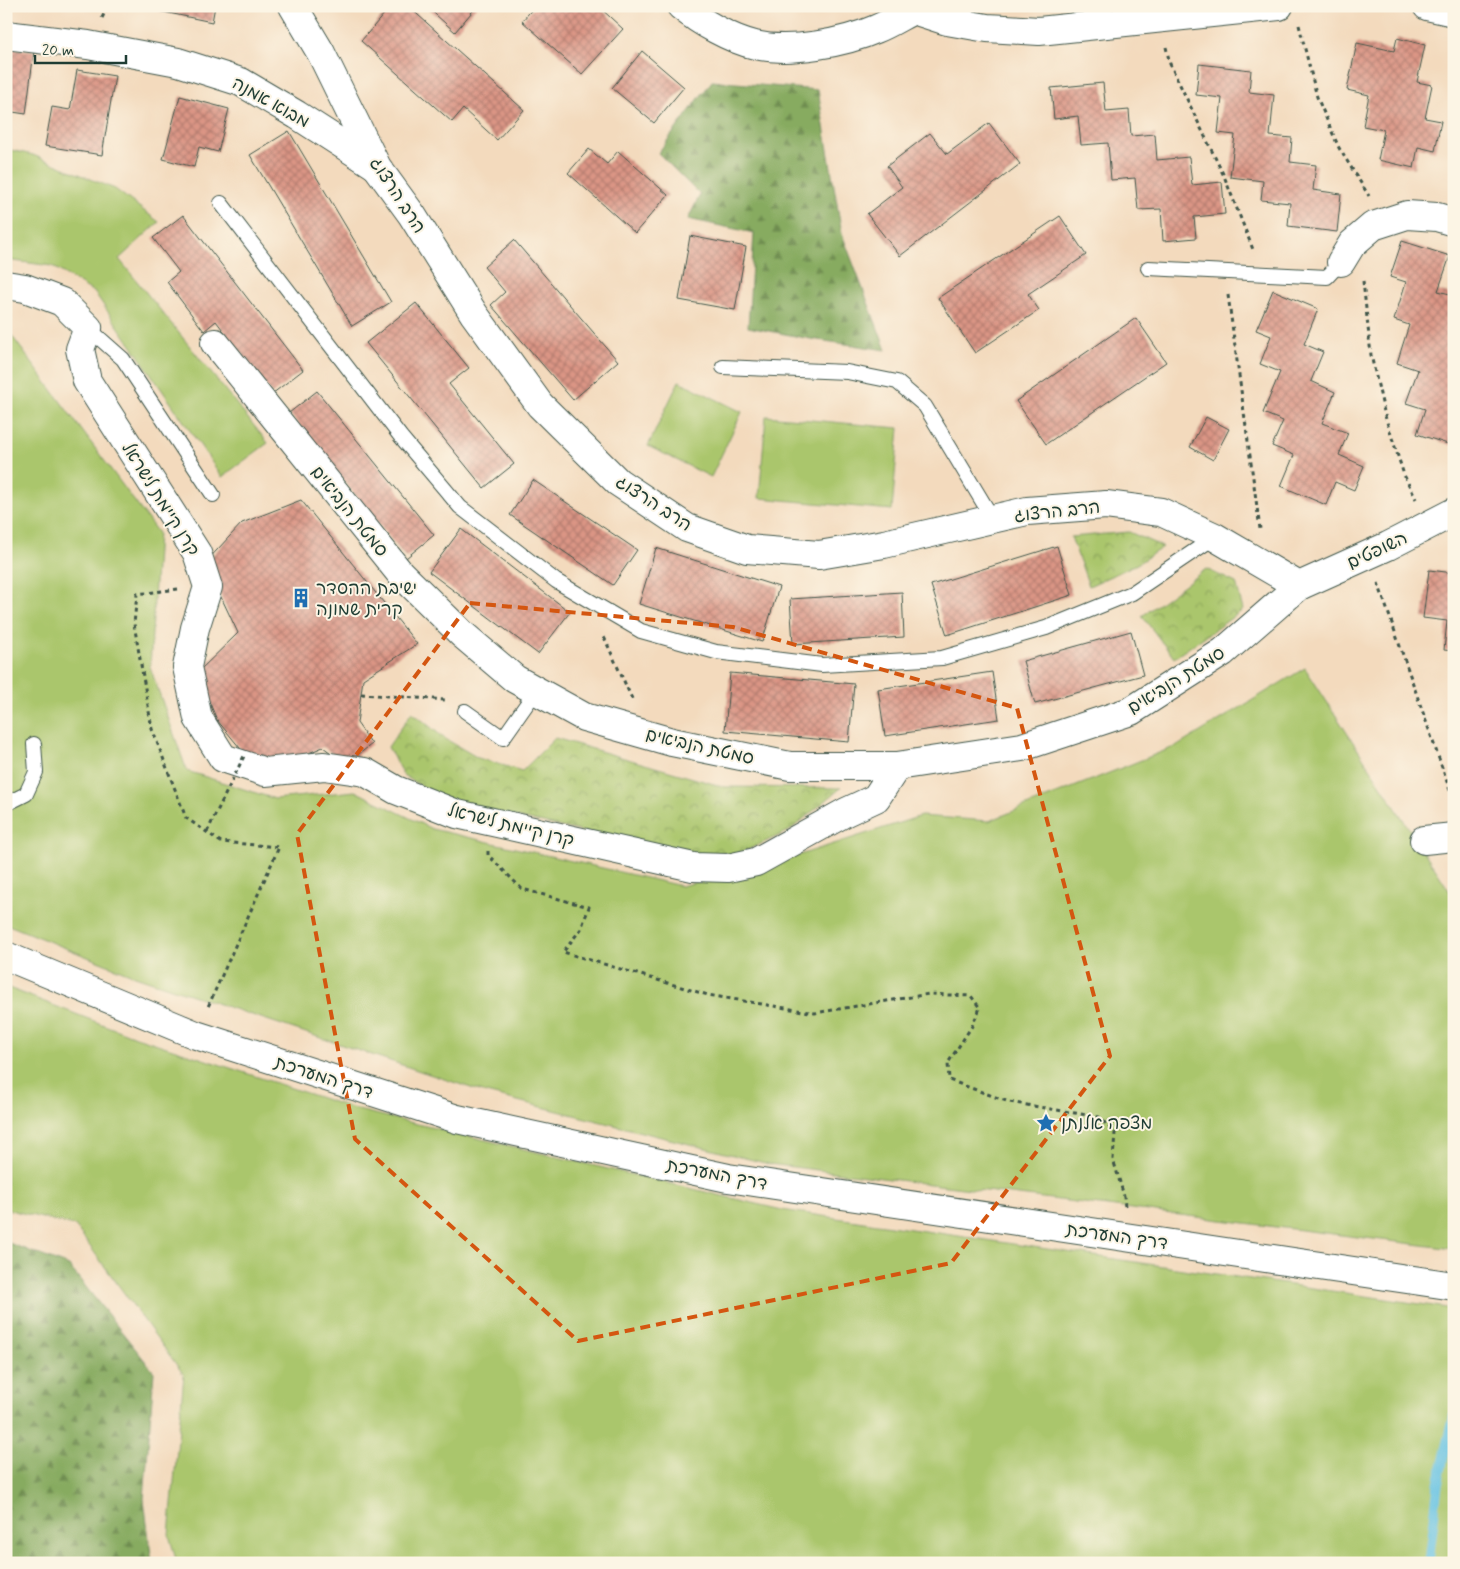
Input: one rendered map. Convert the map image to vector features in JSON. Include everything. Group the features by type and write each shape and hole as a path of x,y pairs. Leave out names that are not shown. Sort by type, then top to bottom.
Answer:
{"street":[{"name":"הרב הרצוג","path":"293,6 321,53 377,167 412,215 474,314 540,405 618,482 687,528 746,549 819,555 884,544 1027,511 1106,506 1160,512 1215,537 1299,586"},
{"path":"681,6 692,16 732,37 756,45 788,47 840,41 876,29 912,8 947,21 988,28 1039,31 1279,6"},
{"path":"1427,6 1454,12"},
{"name":"מבוא אמנה","path":"6,35 88,45 178,62 241,82 297,115 377,167"},
{"path":"1341,262 1352,244 1373,226 1406,215 1437,217 1454,222"},
{"path":"6,285 25,288 62,302 88,328"},
{"name":"קרן קיימת לישראל","path":"88,328 80,349 87,381 197,553 208,587 195,628 187,667 198,718 223,758 265,772 324,766 365,772 396,790 457,814 693,867 728,868 756,862 846,812 876,798 897,766"},
{"name":"סמטת הנביאים","path":"215,343 400,573 462,634 515,679 584,717 672,742 790,766 897,766 1022,747 1130,711 1223,652 1299,586"},
{"name":"השופטים","path":"1299,586 1368,555 1454,512"},
{"path":"1424,840 1454,838"},
{"name":"דרך המערכת","path":"6,956 196,1035 457,1119 728,1178 1454,1286"}],"lane":[{"path":"222,203 401,437 460,507 556,581 641,630 716,652 822,665 942,658 1046,628 1132,593 1215,537"},
{"path":"1148,268 1327,277 1341,262"},
{"path":"88,328 124,359 213,494"},
{"path":"723,366 847,372 897,382 925,406 993,519"},
{"path":"465,711 503,738 536,691"},
{"path":"6,804 26,794 36,772 34,744"}],"path":[{"path":"1158,18 1170,64 1224,176 1262,274"},
{"path":"1299,24 1317,97 1339,148 1385,222"},
{"path":"1359,238 1371,354 1383,407 1404,475 1428,525"},
{"path":"1225,272 1265,566"},
{"path":"1368,555 1454,802"},
{"path":"162,590 137,594 134,624 152,730 186,818 221,842 279,847 196,1035"},
{"path":"586,598 649,736"},
{"path":"361,694 452,701 465,711"},
{"path":"207,832 245,754"},
{"path":"486,820 488,854 522,889 589,907 581,929 563,952 708,995 815,1013 929,994 971,996 980,1008 972,1026 948,1063 949,1080 1009,1102 1099,1117 1115,1133 1113,1159 1124,1196 1130,1238"}],"highlighted area":[{"path":"470,603 733,627 1017,708 1110,1056 951,1263 578,1341 355,1139 297,834"}],"green space":[{"path":"712,81 818,90 842,234 886,350 748,327 754,233 688,219 700,195 658,153"},
{"path":"6,149 33,155 115,189 159,222 119,259 268,443 222,477 95,293 52,266 6,260"},
{"path":"6,328 158,533 150,667 187,771 275,799 355,791 432,829 681,886 787,859 921,816 989,821 1179,745 1305,668 1454,898 1454,1249 769,1164 486,1093 135,976 6,924"},
{"path":"679,381 742,412 711,477 648,446"},
{"path":"766,416 899,428 892,510 759,498"},
{"path":"1129,532 1163,547 1137,564 1089,586 1071,537"},
{"path":"1206,569 1236,583 1243,610 1174,658 1142,616"},
{"path":"412,712 444,738 478,758 522,771 555,738 724,787 841,788 789,831 732,857 694,856 447,802 403,775 388,747"},
{"path":"6,987 130,1035 358,1110 782,1210 1454,1309 1454,1563 177,1563 169,1535 184,1375 75,1226 6,1209"},
{"path":"6,1242 69,1266 154,1372 144,1499 152,1563 6,1563"}],"building":[{"path":"155,6 215,6 212,22 154,10"},
{"path":"391,6 408,6 524,110 497,140 463,109 452,122 361,41"},
{"path":"426,6 477,6 455,32"},
{"path":"535,6 598,6 623,29 582,74 522,21"},
{"path":"1397,38 1425,45 1417,82 1432,85 1425,118 1441,121 1435,151 1418,147 1414,168 1378,160 1384,130 1363,126 1369,95 1347,90 1357,43 1394,51"},
{"path":"6,47 34,51 26,114 6,111"},
{"path":"642,51 684,87 654,123 612,88"},
{"path":"1199,64 1251,70 1249,92 1274,95 1270,136 1292,138 1290,162 1316,165 1313,190 1341,194 1337,232 1288,226 1290,203 1261,200 1263,181 1230,177 1235,135 1218,133 1222,98 1196,95"},
{"path":"77,70 115,76 102,155 45,146 52,107 70,110"},
{"path":"1103,83 1106,112 1129,110 1131,136 1155,134 1157,160 1189,157 1192,185 1222,182 1225,214 1194,217 1196,238 1163,241 1161,209 1138,210 1135,178 1111,180 1108,143 1081,145 1078,116 1054,119 1051,88"},
{"path":"180,96 229,109 218,152 199,147 194,167 163,159"},
{"path":"989,123 1020,164 900,256 867,214 902,187 887,166 930,133 947,154"},
{"path":"289,131 391,302 352,326 250,155"},
{"path":"589,149 607,164 618,151 668,195 635,233 568,173"},
{"path":"183,215 303,370 272,394 216,321 204,331 167,282 179,272 153,238"},
{"path":"1060,216 1086,255 1028,294 1039,310 975,353 938,298"},
{"path":"690,236 746,247 735,310 679,300"},
{"path":"514,240 618,361 573,400 491,305 505,292 484,267"},
{"path":"1402,241 1450,256 1438,291 1454,295 1454,310 1448,328 1454,330 1454,446 1417,434 1425,409 1406,403 1418,370 1397,363 1409,325 1394,320 1406,282 1390,277"},
{"path":"1273,290 1318,309 1304,344 1323,352 1311,381 1335,392 1322,423 1348,433 1339,455 1364,466 1354,490 1335,482 1326,505 1281,486 1294,455 1272,446 1283,421 1263,413 1280,372 1260,364 1271,336 1256,330"},
{"path":"416,303 469,368 449,384 514,464 484,488 366,343"},
{"path":"1136,318 1166,362 1046,444 1016,401"},
{"path":"317,391 434,535 406,558 289,413"},
{"path":"1206,417 1229,429 1213,460 1190,447"},
{"path":"533,480 637,550 613,585 510,515"},
{"name":"ישיבת ההסדר קרית שמונה","path":"301,500 417,644 363,679 357,723 372,744 346,764 323,747 278,766 245,754 217,720 197,673 238,633 205,563 242,523"},
{"path":"461,529 570,612 538,654 429,572"},
{"path":"1057,546 1072,595 947,635 931,585"},
{"path":"656,548 779,587 762,642 639,604"},
{"path":"1429,570 1454,573 1454,651 1444,650 1447,621 1423,618"},
{"path":"902,592 904,637 793,644 790,599"},
{"path":"1131,631 1143,675 1035,704 1023,661"},
{"path":"992,672 999,719 885,736 878,689"},
{"path":"730,673 854,684 849,742 725,731"}],"waterway":[{"path":"1429,1563 1438,1484 1454,1415"}],"place":[{"name":"ישיבת ההסדר קרית שמונה","path":"301,598"},
{"name":"מצפה אלנתן","path":"1046,1123"}]}
